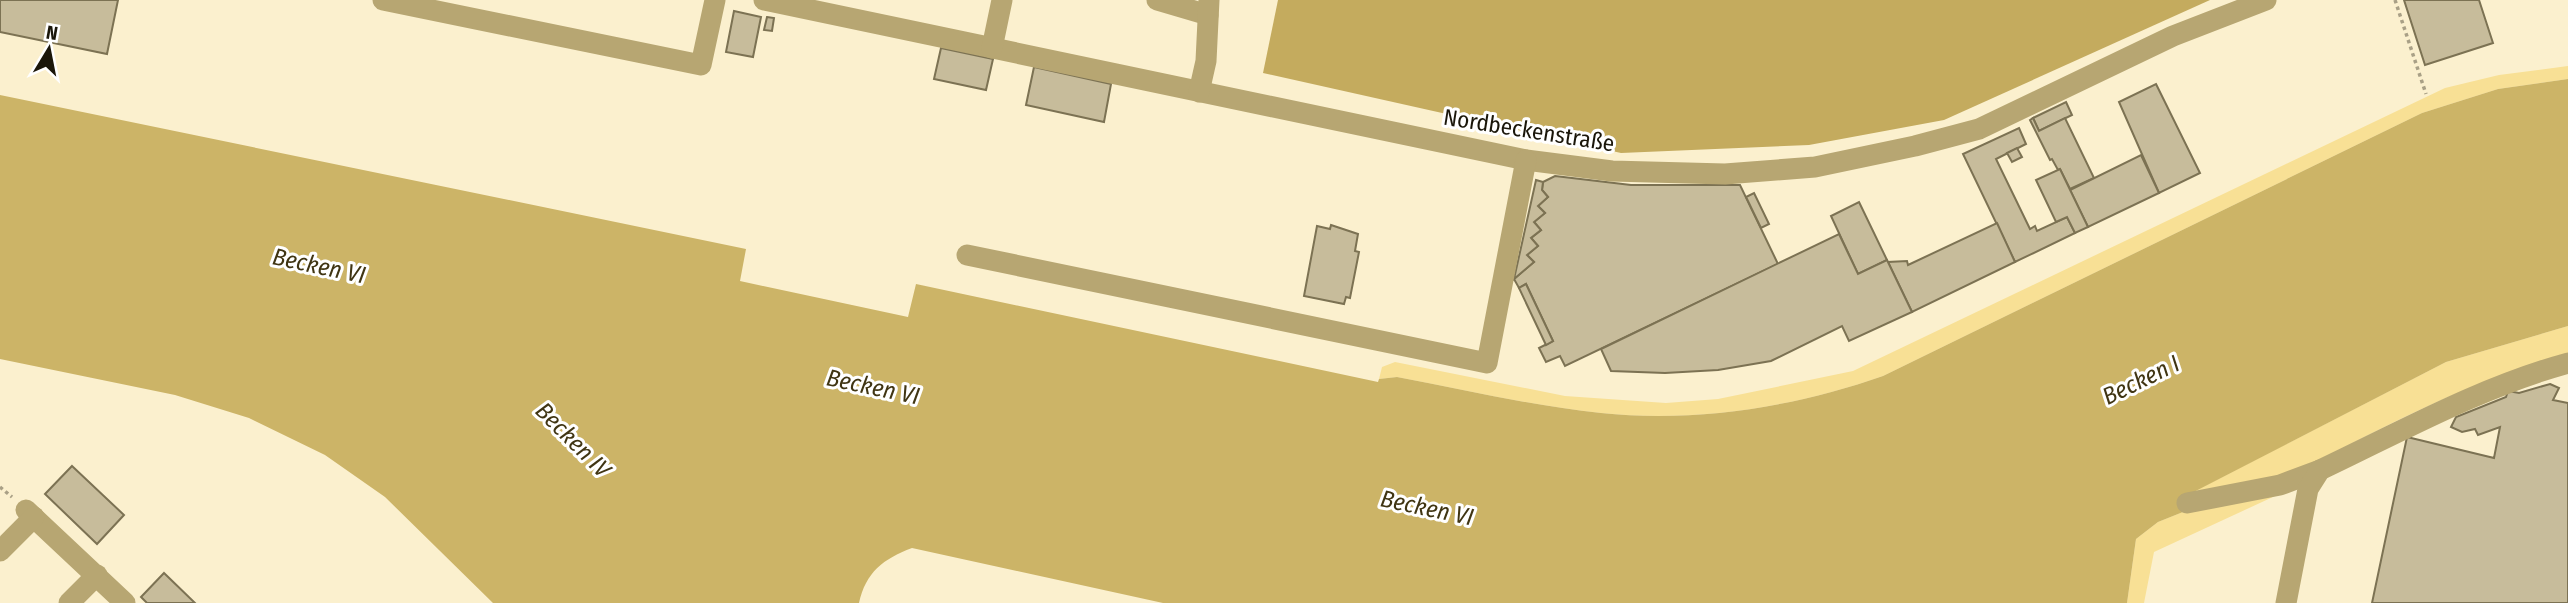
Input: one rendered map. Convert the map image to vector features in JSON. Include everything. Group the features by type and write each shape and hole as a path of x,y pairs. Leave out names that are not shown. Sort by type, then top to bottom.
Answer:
{"street":[{"path":"383,0 701,65 715,1"},
{"name":"Nordbeckenstraße","path":"764,0 1526,160 1612,171 1725,174 1815,166 1915,146 1979,129 2173,36 2266,0"},
{"path":"992,48 1002,0"},
{"path":"1157,0 1209,7 1206,61 1199,92"},
{"path":"967,255 1487,363 1526,160"},
{"path":"2188,503 2280,485 2320,470 2520,376 2568,363"},
{"path":"2286,603 2308,489 2320,470"},
{"path":"0,551 30,514 125,603"},
{"path":"69,603 97,575"}],"path":[{"path":"2395,0 2426,94"}],"shaded area":[{"path":"1278,0 2210,0 1944,120 1809,145 1621,153 1263,73"},
{"path":"2568,66 2568,79 2498,89 2422,113 1883,376 1815,396 1744,410 1636,416 1550,406 1397,377 1379,379 1382,367 1395,362 1565,396 1666,403 1718,399 1853,371 2445,88 2499,75"},
{"path":"2568,326 2568,356 2495,378 2390,424 2287,476 2288,490 2154,552 2144,603 2127,603 2136,539 2158,522 2188,510 2183,497 2446,362"}],"water":[{"path":"2568,79 2568,326 2446,362 2184,497 2188,510 2158,522 2136,539 2127,603 1163,603 912,548 892,557 877,568 866,583 859,603 493,603 385,497 325,455 249,418 175,395 0,359 0,95 746,249 740,281 908,317 916,284 1378,382 1379,379 1397,377 1576,410 1636,416 1672,416 1780,404 1883,376 2422,113 2498,89"}],"building":[{"path":"0,0 118,0 107,54 0,32"},
{"path":"2404,0 2479,0 2493,43 2425,65"},
{"path":"734,11 761,17 753,57 726,52"},
{"path":"767,17 774,18 772,31 764,30"},
{"path":"941,48 993,59 986,90 934,79"},
{"path":"1034,67 1111,84 1104,122 1026,105"},
{"path":"2156,84 2200,173 2159,193 2119,102"},
{"path":"2066,102 2072,115 2039,131 2033,118"},
{"path":"2033,118 2039,131 2065,118 2094,178 2070,189 2060,169 2050,160 2030,120"},
{"path":"2019,128 2026,144 1996,159 2030,229 2035,226 2037,231 2067,217 2075,233 2015,262 1963,154"},
{"path":"2017,148 2022,157 2012,162 2007,153"},
{"path":"2141,155 2159,193 2088,227 2070,190"},
{"path":"2060,169 2088,227 2075,233 2067,217 2056,222 2036,180"},
{"path":"1555,176 1631,185 1740,185 1778,264 1565,366 1560,356 1546,362 1539,348 1553,341 1526,284 1519,288 1514,279 1534,262 1527,255 1538,246 1531,238 1541,230 1534,222 1545,213 1538,206 1548,197 1542,190 1543,182"},
{"path":"1536,180 1543,182 1542,190 1548,197 1538,206 1545,213 1534,222 1541,230 1531,238 1538,246 1527,255 1534,262 1514,279"},
{"path":"1754,193 1769,224 1761,228 1746,197"},
{"path":"1859,202 1887,260 1858,274 1831,216"},
{"path":"1997,223 2015,262 1912,312 1888,262 1907,261 1908,265"},
{"path":"1331,225 1358,234 1355,251 1359,252 1350,298 1346,297 1344,304 1304,296 1317,226 1330,229"},
{"path":"1839,234 1858,274 1887,260 1912,312 1849,341 1842,326 1771,361 1718,370 1665,373 1611,371 1601,349"},
{"path":"1526,284 1553,341 1546,345 1519,288"},
{"path":"2550,384 2559,388 2553,400 2568,403 2568,603 2372,603 2407,437 2494,458 2500,427 2478,435 2475,429 2462,432 2451,427 2456,417 2506,397 2508,391 2519,393"},
{"path":"72,466 124,515 97,544 45,494"},
{"path":"164,573 195,603 147,603 141,597"}],"water label":[{"name":"Becken VI","path":"319,266"},
{"name":"Becken I","path":"2141,380"},
{"name":"Becken VI","path":"873,387"},
{"name":"Becken IV","path":"573,440"},
{"name":"Becken VI","path":"1427,508"}]}
